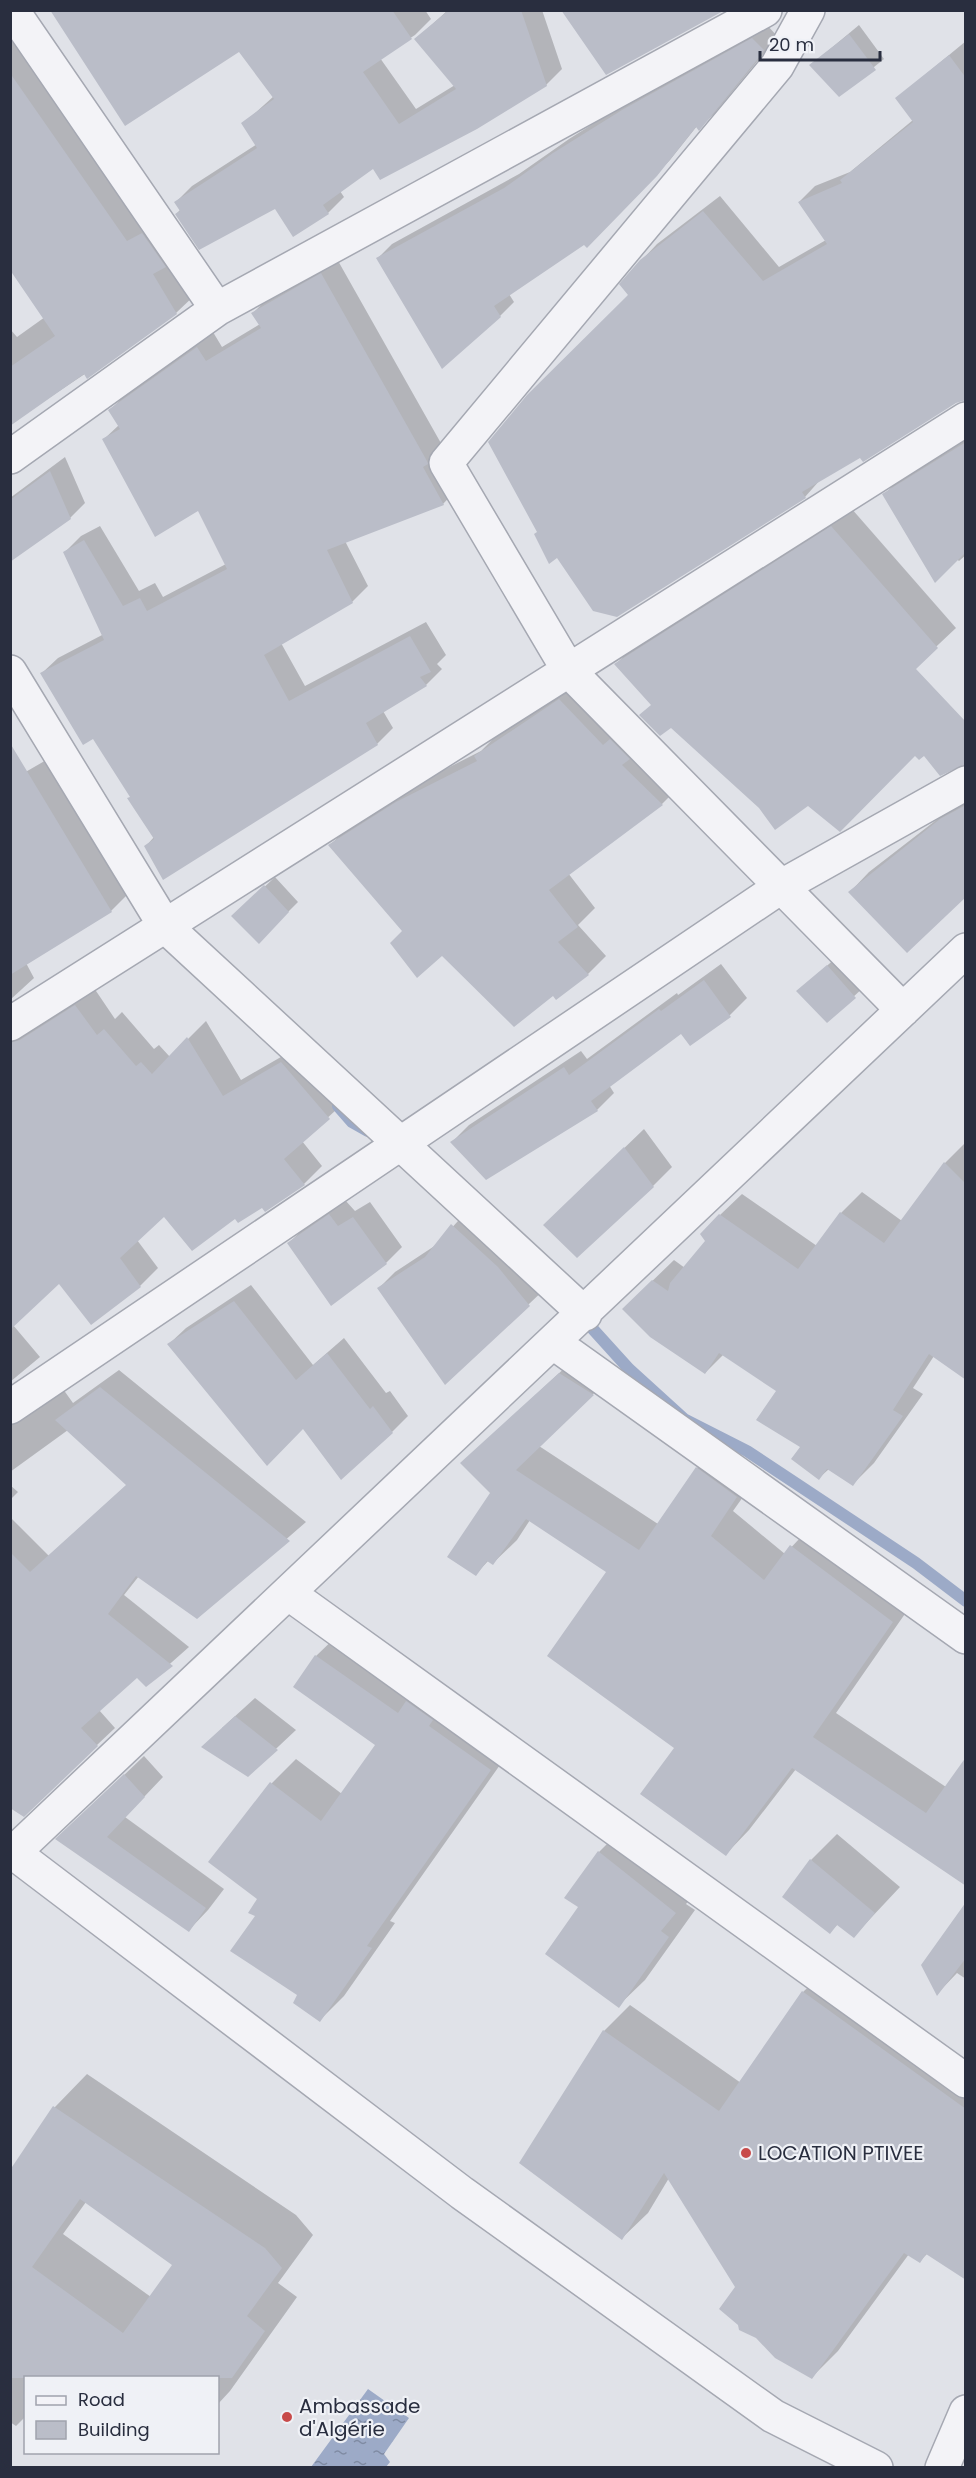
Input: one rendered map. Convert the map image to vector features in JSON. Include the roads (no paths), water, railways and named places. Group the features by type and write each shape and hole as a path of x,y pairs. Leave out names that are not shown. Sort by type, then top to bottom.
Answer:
{"street":[{"path":"12,10 217,309"},
{"path":"808,10 777,66 446,463 569,670 903,1010"},
{"path":"10,457 217,309 753,12"},
{"path":"10,1024 966,420"},
{"path":"10,672 165,926 585,1314"},
{"path":"10,1407 782,886 966,783"},
{"path":"876,2468 773,2416 462,2193 12,1855 585,1314 966,950"},
{"path":"554,1343 966,1637"},
{"path":"288,1593 966,2081"},
{"path":"942,2468 966,2412"}],"water":[{"path":"368,2389 409,2418 384,2454 390,2462 386,2467 311,2467"}],"waterway":[{"path":"338,1106 352,1122 368,1131"},
{"path":"581,1316 629,1369 684,1419 747,1451 916,1563 966,1601"}],"place":[{"name":"LOCATION PTIVEE","path":"746,2153"},
{"name":"Ambassade d'Algérie","path":"287,2417"}]}
